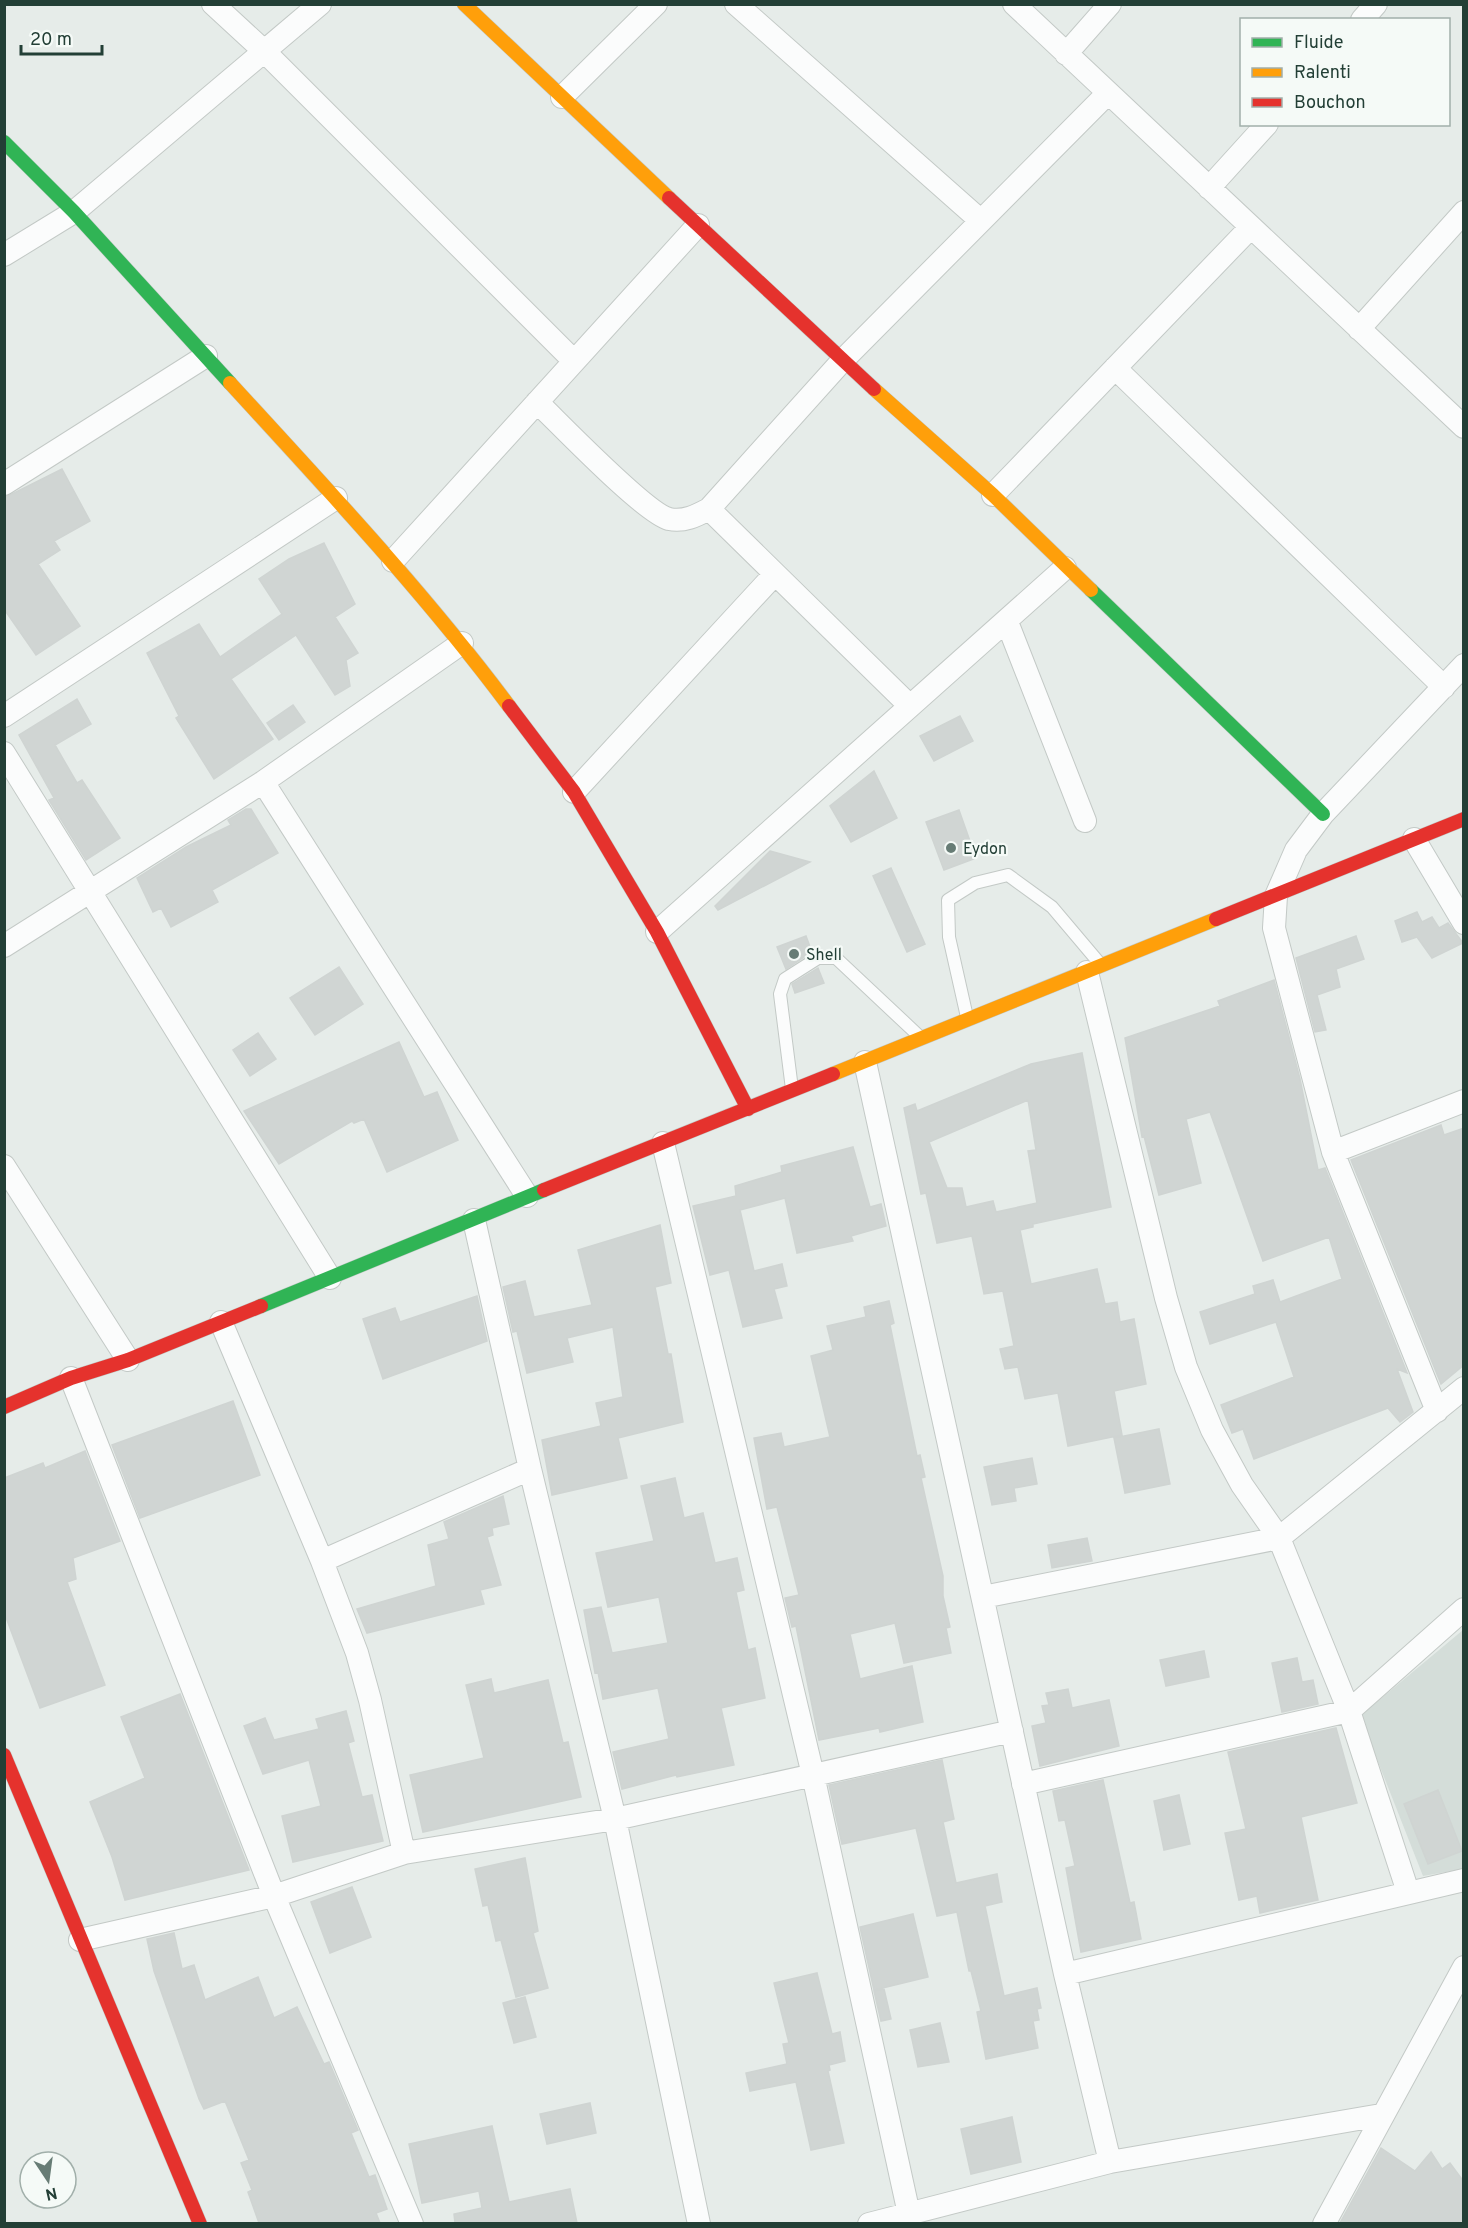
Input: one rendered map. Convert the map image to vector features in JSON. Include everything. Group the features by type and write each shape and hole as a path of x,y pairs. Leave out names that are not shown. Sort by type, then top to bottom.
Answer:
{"main road":[{"path":"464,4 842,361 993,495 1065,568 1323,814"},
{"path":"4,142 74,212 336,498 462,643 574,792 657,932 748,1109"},
{"path":"4,1407 71,1378 128,1360 474,1220 527,1196 865,1062 1464,819"},
{"path":"4,1755 200,2223"}],"street":[{"path":"213,4 264,51 574,361"},
{"path":"4,255 74,212 320,4"},
{"path":"562,97 656,4"},
{"path":"736,4 980,220"},
{"path":"1014,4 1464,427"},
{"path":"1066,54 1110,4"},
{"path":"1364,18 1376,4"},
{"path":"537,402 646,506 669,519 690,519 709,509 842,361 1108,93"},
{"path":"1209,188 1265,126"},
{"path":"1359,329 1464,212"},
{"path":"393,561 698,225"},
{"path":"993,495 1251,227"},
{"path":"4,484 206,356"},
{"path":"1115,368 1444,687"},
{"path":"4,716 336,498"},
{"path":"709,509 910,706"},
{"path":"657,932 1065,568"},
{"path":"574,792 774,574"},
{"path":"1007,622 1085,821"},
{"path":"4,946 263,782 462,643"},
{"path":"1437,1411 1333,1152 1274,928 1275,896 1296,850 1323,814 1464,665"},
{"path":"4,753 330,1278"},
{"path":"263,782 527,1196"},
{"path":"1414,839 1464,923"},
{"path":"1094,969 1166,1298 1186,1367 1212,1430 1242,1485 1279,1538 1349,1711 1408,1893"},
{"path":"865,1062 1065,1974 1110,2162"},
{"path":"1333,1152 1464,1101"},
{"path":"663,1143 813,1775 909,2214"},
{"path":"4,1166 128,1360"},
{"path":"474,1220 530,1469 615,1819 699,2223"},
{"path":"221,1322 322,1561 357,1653 370,1700 404,1853"},
{"path":"71,1378 274,1896 412,2223"},
{"path":"982,1598 1279,1538 1464,1388"},
{"path":"322,1561 530,1469"},
{"path":"1023,1784 1349,1711 1464,1609"},
{"path":"80,1940 274,1896 404,1853 615,1819 1012,1731"},
{"path":"1065,1974 1464,1880"},
{"path":"1324,2223 1381,2115 1464,1967"},
{"path":"869,2223 1110,2162 1381,2115"}],"lane":[{"path":"968,1020 949,937 948,900 975,883 1008,875 1052,907 1094,969"},
{"path":"792,1091 780,994 785,979 818,958 836,958 922,1039"}],"shaded area":[{"path":"1463,1630 1463,1869 1423,1876 1360,1716"}],"building":[{"path":"62,469 90,521 54,541 60,550 38,564 80,626 36,655 4,609 4,498"},
{"path":"324,543 355,604 335,617 358,653 346,660 350,686 335,695 296,635 231,679 273,739 214,779 176,718 179,716 147,653 199,624 220,657 282,614 259,579 289,559"},
{"path":"77,699 91,724 55,745 77,783 82,780 120,838 86,860 49,800 54,798 19,735"},
{"path":"293,705 305,722 279,740 267,723"},
{"path":"960,716 973,741 934,761 920,736"},
{"path":"874,771 897,818 851,842 830,806"},
{"path":"246,809 251,809 278,853 212,890 218,902 171,927 161,908 153,912 137,878 186,847 231,825 228,820"},
{"path":"959,810 976,858 944,870 926,822"},
{"path":"770,851 810,862 718,910 715,906"},
{"path":"891,868 925,944 907,952 873,876"},
{"path":"1417,912 1422,922 1432,917 1439,928 1448,923 1463,943 1432,958 1417,937 1402,942 1395,921"},
{"path":"806,936 812,952 786,969 777,947"},
{"path":"1356,936 1364,959 1336,969 1340,987 1317,995 1326,1030 1315,1032 1296,958"},
{"path":"339,967 363,1004 315,1035 290,998"},
{"path":"818,968 824,983 795,993 792,984"},
{"path":"1274,980 1300,1079 1318,1170 1325,1168 1407,1373 1397,1369 1413,1412 1400,1422 1388,1408 1254,1459 1243,1429 1232,1433 1221,1405 1294,1377 1276,1322 1210,1344 1200,1312 1255,1294 1253,1286 1273,1280 1280,1302 1342,1279 1329,1237 1263,1261 1210,1112 1186,1119 1201,1183 1159,1195 1144,1136 1142,1137 1125,1038 1220,1006 1218,1001"},
{"path":"258,1033 276,1059 250,1076 233,1050"},
{"path":"399,1042 424,1097 437,1092 458,1140 387,1172 364,1119 354,1123 352,1121 279,1164 244,1111"},
{"path":"1082,1053 1111,1207 1033,1224 1033,1227 1020,1230 1031,1284 1097,1269 1105,1304 1117,1302 1120,1322 1134,1319 1146,1384 1114,1391 1122,1435 1068,1446 1058,1393 1025,1399 1018,1367 1005,1369 1000,1349 1014,1346 1003,1291 984,1294 972,1236 937,1243 926,1193 921,1194 904,1108 915,1104 917,1111 1031,1064","holes":["1028,1100 1036,1150 1028,1151 1037,1203 996,1212 993,1201 966,1207 962,1188 947,1188 929,1142"]},
{"path":"1441,1125 1444,1135 1464,1128 1464,1365 1441,1384 1351,1160"},
{"path":"853,1147 870,1207 881,1204 886,1226 851,1236 853,1241 797,1253 785,1198 740,1210 754,1271 782,1264 787,1286 774,1289 782,1318 743,1327 729,1270 710,1275 693,1206 736,1196 735,1186 782,1172 781,1166"},
{"path":"660,1225 671,1283 655,1287 668,1354 671,1354 683,1422 618,1438 627,1478 552,1495 542,1440 601,1426 596,1403 623,1397 613,1327 567,1338 573,1362 527,1373 517,1331 513,1332 503,1287 525,1281 534,1317 592,1305 578,1250"},
{"path":"477,1296 487,1341 383,1379 363,1319 395,1308 400,1322"},
{"path":"889,1301 894,1323 890,1325 917,1456 920,1455 925,1477 921,1478 943,1576 943,1596 950,1627 946,1628 951,1653 904,1663 895,1623 850,1634 860,1679 912,1666 923,1722 880,1732 879,1728 819,1740 796,1626 792,1627 785,1598 799,1595 777,1507 767,1509 754,1438 781,1433 784,1447 830,1437 811,1356 833,1350 827,1326 866,1317 864,1307"},
{"path":"233,1401 260,1475 140,1518 112,1445"},
{"path":"1159,1429 1170,1484 1125,1493 1114,1438"},
{"path":"85,1451 120,1541 73,1558 76,1579 67,1582 105,1685 40,1708 4,1612 4,1478 43,1463 45,1468"},
{"path":"1032,1458 1037,1484 1014,1488 1016,1501 992,1505 984,1467"},
{"path":"675,1478 684,1518 703,1513 715,1563 737,1558 744,1590 736,1592 748,1650 755,1648 765,1698 721,1708 734,1765 677,1777 676,1775 622,1789 613,1752 669,1739 658,1688 603,1699 598,1672 595,1673 584,1610 601,1607 612,1653 668,1643 659,1597 608,1607 596,1553 654,1541 641,1486"},
{"path":"503,1496 509,1524 492,1528 493,1535 487,1537 501,1585 480,1590 484,1604 367,1633 357,1609 436,1586 428,1545 449,1539 444,1522"},
{"path":"1087,1538 1092,1561 1052,1568 1048,1545"},
{"path":"1204,1651 1209,1677 1166,1686 1160,1660"},
{"path":"1297,1658 1302,1682 1313,1680 1318,1704 1282,1712 1272,1663"},
{"path":"491,1679 494,1693 548,1680 563,1743 568,1742 581,1797 423,1832 410,1775 484,1758 466,1685"},
{"path":"1068,1689 1072,1708 1109,1700 1119,1746 1040,1766 1032,1726 1046,1723 1042,1706 1049,1705 1046,1693"},
{"path":"180,1694 249,1870 125,1900 112,1857 90,1802 145,1778 121,1717"},
{"path":"346,1711 354,1741 348,1743 362,1797 372,1795 383,1841 293,1862 282,1816 321,1806 309,1760 263,1774 244,1726 265,1718 274,1740 319,1729 316,1719"},
{"path":"1336,1728 1357,1803 1301,1817 1318,1900 1260,1913 1257,1896 1239,1900 1225,1833 1246,1829 1228,1752"},
{"path":"942,1760 954,1819 943,1822 956,1883 997,1874 1002,1902 985,1906 1004,1996 1037,1988 1041,2008 1037,2009 1039,2020 1033,2021 1038,2048 986,2059 977,2012 981,2011 971,1971 969,1971 957,1912 937,1916 916,1828 842,1844 829,1785"},
{"path":"1103,1780 1130,1903 1134,1902 1141,1939 1081,1952 1066,1868 1075,1866 1065,1820 1059,1821 1053,1791"},
{"path":"1438,1790 1462,1851 1428,1864 1404,1804"},
{"path":"1179,1795 1190,1844 1164,1850 1154,1801"},
{"path":"525,1858 538,1931 533,1933 548,1988 516,1997 501,1940 496,1941 488,1905 483,1906 475,1869"},
{"path":"352,1887 371,1937 330,1953 311,1902"},
{"path":"913,1914 928,1977 874,1990 860,1927"},
{"path":"174,1933 182,1969 194,1965 205,2000 258,1977 274,2018 297,2007 324,2064 329,2062 358,2130 351,2133 369,2177 375,2175 387,2209 376,2213 380,2223 259,2223 248,2192 252,2190 241,2163 249,2160 225,2101 204,2109 154,1971 147,1939"},
{"path":"817,1973 832,2034 840,2032 845,2061 829,2065 830,2070 828,2071 844,2143 811,2150 796,2082 750,2091 746,2073 787,2064 783,2044 789,2043 774,1983"},
{"path":"884,1989 891,2019 881,2021 874,1991"},
{"path":"525,1997 536,2037 514,2043 503,2003"},
{"path":"940,2023 949,2062 918,2067 910,2030"},
{"path":"590,2103 596,2133 547,2144 540,2114"},
{"path":"1012,2117 1021,2162 971,2174 961,2129"},
{"path":"492,2126 509,2202 570,2189 577,2223 455,2223 454,2214 482,2208 479,2191 422,2203 409,2144"},
{"path":"1381,2148 1415,2171 1431,2152 1442,2169 1450,2163 1464,2182 1464,2223 1340,2223"}],"traffic: fast":[{"path":"4,142 74,212 230,383"},
{"path":"1091,590 1323,814"},
{"path":"261,1306 544,1190"}],"traffic: slow":[{"path":"464,4 669,198"},
{"path":"230,383 409,581 509,706"},
{"path":"874,389 993,495 1091,590"},
{"path":"833,1074 1216,919"}],"traffic: jam":[{"path":"669,198 874,389"},
{"path":"509,706 574,792 657,932 748,1109"},
{"path":"1216,919 1464,819"},
{"path":"544,1190 833,1074"},
{"path":"4,1407 71,1378 128,1360 261,1306"},
{"path":"4,1755 200,2224"}],"place":[{"name":"Eydon","path":"951,848"},
{"name":"Shell","path":"794,954"}]}
